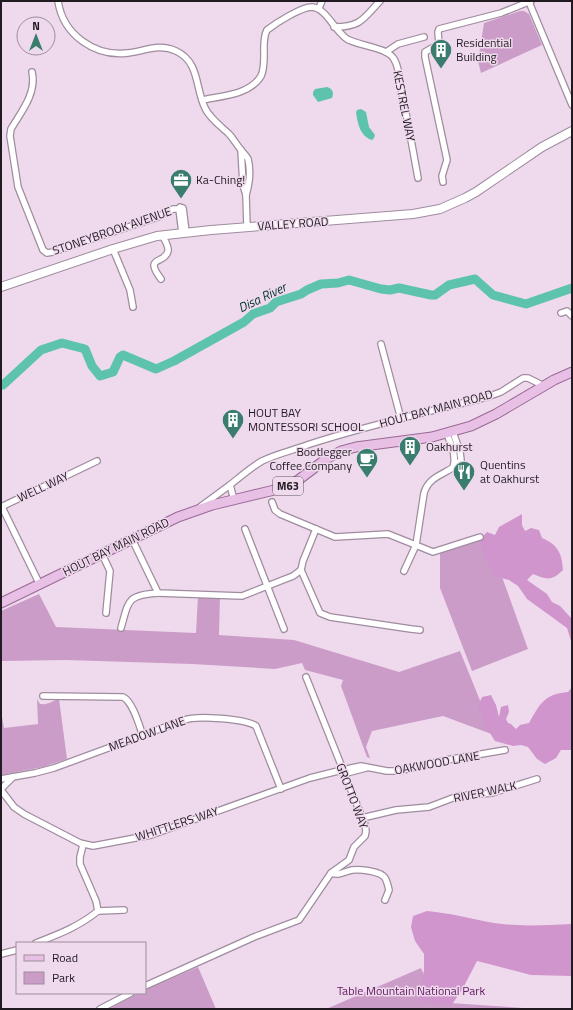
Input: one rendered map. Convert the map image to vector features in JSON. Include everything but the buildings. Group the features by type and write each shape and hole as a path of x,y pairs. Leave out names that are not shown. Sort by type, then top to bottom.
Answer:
{"main road":[{"name":"HOUT BAY MAIN ROAD","path":"1,602 40,585 178,517 196,510 283,488 297,481 333,455 344,450 450,433 471,426 485,420 544,386 572,372"}],"street":[{"path":"58,1 60,12 68,27 77,37 97,50 109,53 124,54 158,47 172,49 180,53 188,60 194,69 202,100 208,114 231,136 241,150 243,185 246,197 247,227"},
{"path":"319,8 322,1"},
{"path":"334,27 352,26 357,24 380,1"},
{"path":"443,182 442,176 447,160 425,55 426,51 439,45 439,29 500,13 530,1 572,105"},
{"path":"202,100 242,91 252,86 261,77 263,71 264,38 267,30 304,8 319,8 334,27 349,40 386,52 398,44 424,36"},
{"name":"KESTREL WAY","path":"386,52 392,57 396,64 418,178"},
{"name":"STONEYBROOK AVENUE","path":"32,72 34,80 32,89 11,129 10,136 18,187 43,250 47,253 53,252 158,218 173,209 179,209 184,232"},
{"name":"VALLEY ROAD","path":"1,287 113,249 162,235 247,227 391,217 440,209 476,192 536,151 572,131"},
{"path":"161,279 156,273 154,265 168,251 162,235"},
{"path":"113,249 130,290 133,307"},
{"path":"561,314 567,311 572,316"},
{"path":"381,344 401,419"},
{"name":"HOUT BAY MAIN ROAD","path":"196,510 244,473 263,461 320,441 492,395 505,390 523,378 528,378 544,386"},
{"path":"404,571 416,545 425,489 430,481 452,468 455,460 450,433"},
{"name":"WELL WAY","path":"40,585 2,507 97,461"},
{"path":"230,485 234,500"},
{"path":"272,502 275,510 280,514 338,538 388,534 435,552 480,537"},
{"path":"245,529 284,629"},
{"path":"316,529 303,561 301,570 317,608 322,614 330,617 385,626 420,630"},
{"path":"132,539 158,593"},
{"path":"102,554 110,571 106,613"},
{"path":"121,628 127,606 131,600 141,595 158,593 242,596 293,576 301,570"},
{"name":"GROTTO WAY","path":"146,986 254,937 298,921 330,873 349,860 354,847 366,835 366,829 362,818 306,677"},
{"path":"43,696 123,697 128,700 131,705 143,736"},
{"name":"MEADOW LANE","path":"1,779 54,768 193,717 251,723 258,729 281,789"},
{"name":"OAKWOOD LANE","path":"343,772 359,766 387,771 399,771 446,760 505,750"},
{"name":"WHITTLERS WAY","path":"1,789 14,807 24,814 83,845 98,846 151,835 310,778 343,772"},
{"path":"1,789 14,777"},
{"name":"RIVER WALK","path":"362,818 393,811 429,807 458,796 492,793 537,779"},
{"path":"83,845 80,864 96,901 98,912"},
{"path":"330,873 339,875 351,870 380,873 385,878 389,890 385,900"},
{"path":"38,942 82,923 98,912 124,910"},
{"path":"1,954 16,950"},
{"path":"100,1009 129,994"}],"green space":[{"path":"524,11 529,14 542,45 481,73 478,61 484,23"},
{"path":"487,535 528,649 472,671 440,588 440,550"},
{"path":"39,594 56,627 196,633 198,596 220,596 219,635 294,640 399,672 460,651 494,735 443,716 372,731 366,747 370,758 367,757 341,686 343,680 305,670 302,663 275,669 192,664 66,660 1,661 1,611"},
{"path":"37,699 40,704 43,704 59,699 67,759 43,767 1,775 1,711 4,728 38,724"},
{"path":"198,967 216,1009 109,1009 137,994 146,994 146,990"},
{"name":"Table Mountain National Park","path":"421,968 435,1002 538,1009 326,1009"}],"shaded area":[{"path":"327,87 332,91 332,98 318,102 313,95 313,92 315,89"},
{"path":"361,109 366,112 369,127 375,135 372,140 362,133 359,125 356,113 357,110"},
{"path":"522,514 522,525 525,531 531,528 539,530 542,538 558,550 562,559 563,570 556,576 546,578 533,574 527,580 547,594 552,602 560,606 572,619 572,654 571,641 567,628 527,599 518,586 509,580 494,576 484,555 479,540 487,532 495,535 499,527"},
{"path":"572,687 572,750 561,750 556,758 545,764 537,759 528,747 521,745 513,746 495,741 488,730 478,706 482,697 491,695 496,705 499,717 501,707 508,705 509,712 506,719 508,723 516,729 520,725 529,723 536,710 548,698 553,695 568,692"},
{"path":"427,911 494,923 514,925 572,924 572,976 531,975 477,961 463,988 451,1006 419,1000 424,970 424,954 415,941 411,927 413,916"}],"waterway":[{"name":"Disa River","path":"1,385 3,385 41,350 62,343 85,349 92,366 100,376 113,372 120,357 123,355 156,369 174,361 244,322 253,314 270,308 276,302 301,294 321,284 338,283 349,280 381,289 390,290 399,288 435,295 449,285 475,279 493,295 526,304 572,288"}],"place":[{"name":"Residential Building","path":"441,70"},
{"name":"Ka-Ching!","path":"181,200"},
{"name":"HOUT BAY MONTESSORI SCHOOL","path":"233,440"},
{"name":"Oakhurst","path":"410,466"},
{"name":"Bootlegger Coffee Company","path":"367,478"},
{"name":"Quentins at Oakhurst","path":"464,492"}]}
